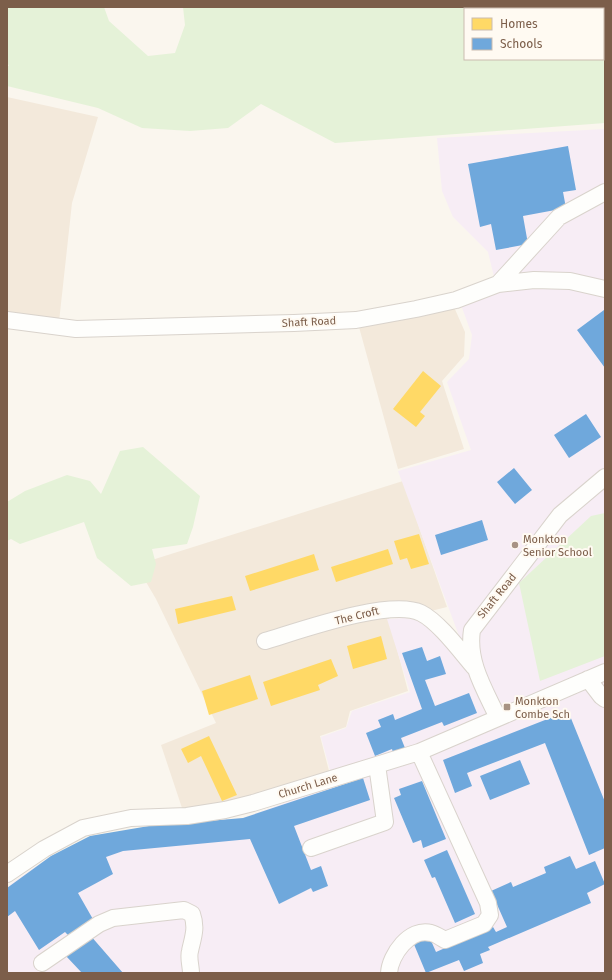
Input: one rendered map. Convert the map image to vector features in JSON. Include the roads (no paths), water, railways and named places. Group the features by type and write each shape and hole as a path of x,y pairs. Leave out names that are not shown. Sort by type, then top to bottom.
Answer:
{"street":[{"path":"498,284 559,217 605,192"},
{"name":"Shaft Road","path":"7,320 76,329 356,320 456,300 498,284 534,280 570,281 605,289"},
{"name":"Shaft Road","path":"498,718 475,669 470,641 472,630 479,618 560,515 605,477"},
{"name":"The Croft","path":"265,641 374,610 399,608 421,613 446,634 475,669"},
{"name":"Church Lane","path":"7,874 44,849 83,828 131,818 187,816 225,810 377,765 419,752 605,672"},
{"path":"588,679 605,699"},
{"path":"389,973 395,954 407,939 419,933 431,932 445,940 484,924 490,915 488,903 419,752"},
{"path":"311,848 385,822 377,765"},
{"path":"42,963 99,924 114,918 184,910 192,914 195,921 195,936 189,952 191,973"}],"place":[{"name":"Monkton Senior School","path":"515,545"},
{"name":"Monkton Combe Sch","path":"507,707"}]}
